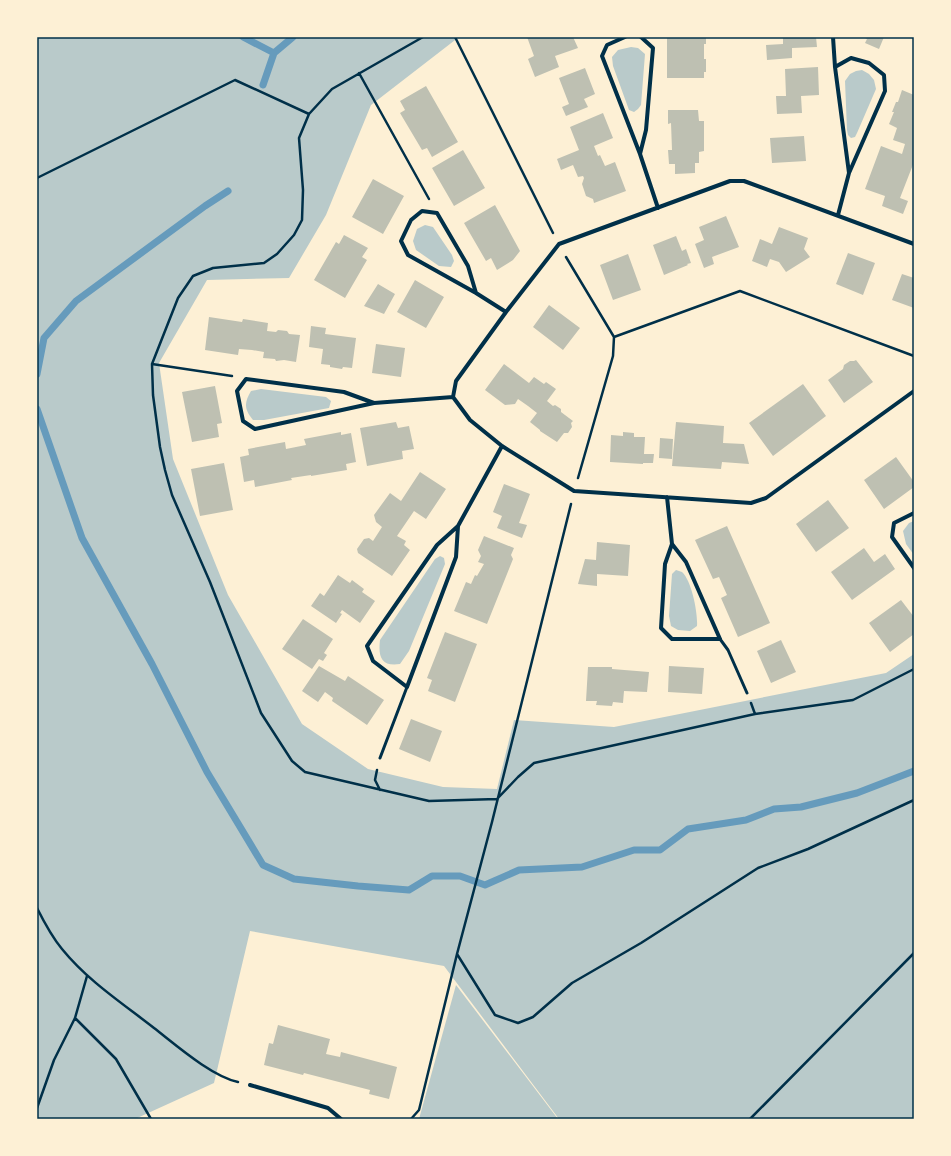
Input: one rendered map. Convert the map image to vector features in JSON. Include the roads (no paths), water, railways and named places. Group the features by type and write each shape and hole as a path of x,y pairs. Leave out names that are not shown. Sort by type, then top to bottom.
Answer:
{"street":[{"path":"625,37 608,44 602,56 640,154 658,208"},
{"path":"640,154 646,130 652,48 641,37"},
{"path":"833,37 835,67 849,173"},
{"path":"835,67 851,58 869,63 884,75 885,91 849,173 838,215"},
{"path":"914,244 744,181 730,181 559,244 506,312 456,381 453,397 470,420 502,446 574,491 751,503 766,498 914,391"},
{"path":"476,292 468,266 437,213 422,211 411,220 401,241 408,255 476,292 506,312"},
{"path":"374,403 344,392 246,379 237,391 243,421 255,430 374,403 453,397"},
{"path":"458,526 456,557 407,687 373,661 367,646 437,544 458,526 502,446"},
{"path":"667,497 672,544 665,564 661,628 672,639 720,639 686,562 672,544"},
{"path":"914,513 894,524 892,537 914,568"},
{"path":"250,1085 328,1108 341,1119"}],"lane":[{"path":"720,639 728,650 747,693"},
{"path":"380,758 407,687"}],"waterway":[{"path":"243,37 274,53"},
{"path":"263,85 274,53 293,37"},
{"path":"37,374 44,338 76,301 205,206 228,191"},
{"path":"37,409 82,538 152,664 207,772 263,865 294,879 409,890 432,876 460,876 485,885 519,870 582,867 634,850 660,850 688,829 746,820 774,809 801,807 857,793 914,771"}]}
